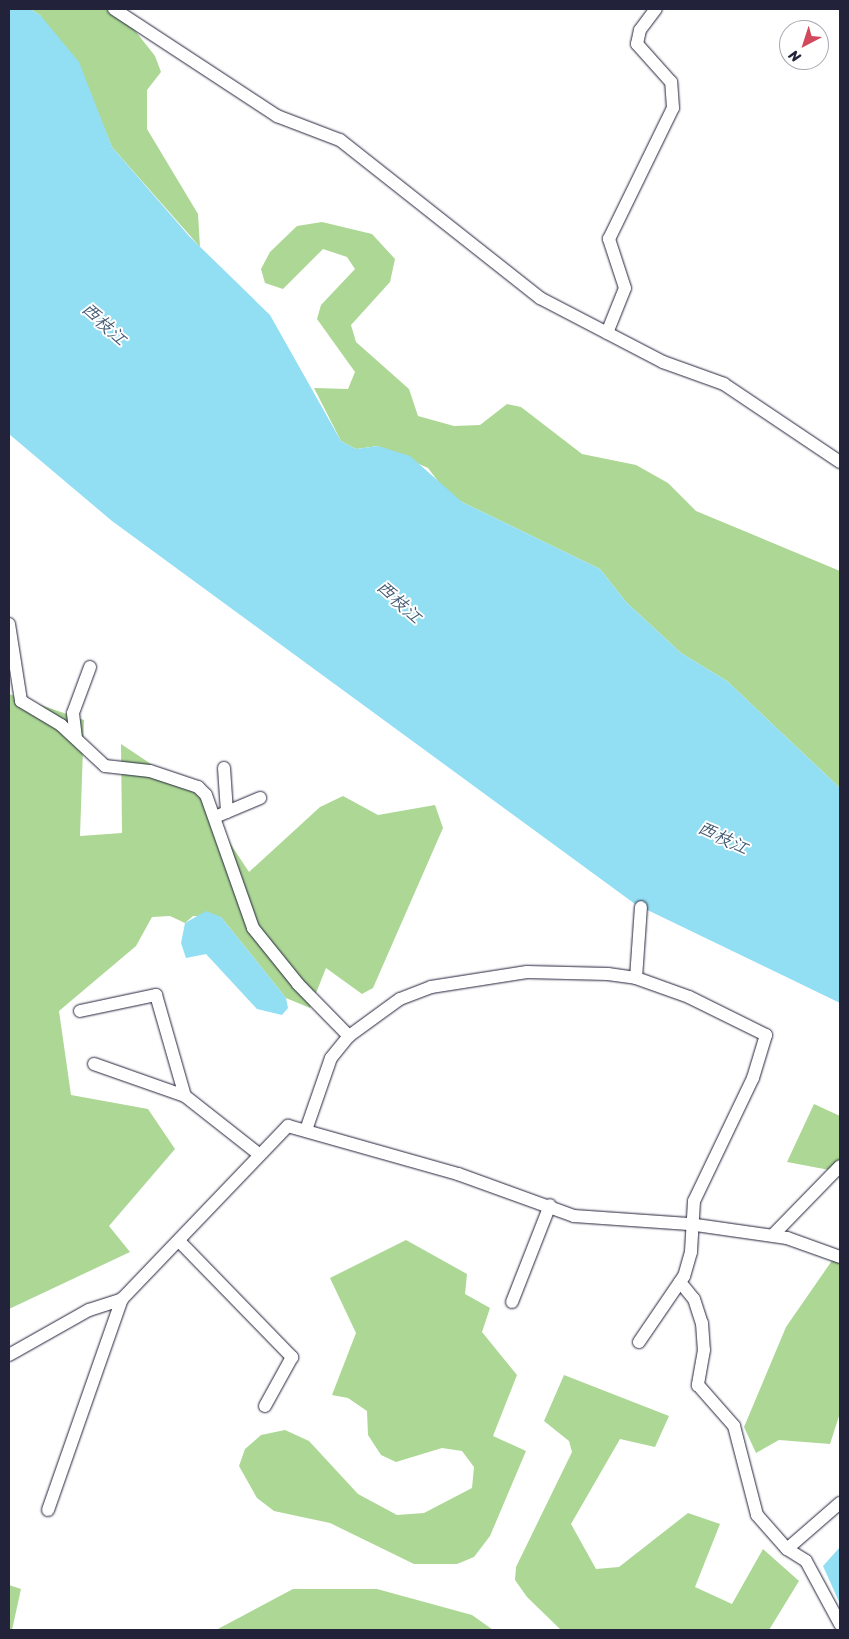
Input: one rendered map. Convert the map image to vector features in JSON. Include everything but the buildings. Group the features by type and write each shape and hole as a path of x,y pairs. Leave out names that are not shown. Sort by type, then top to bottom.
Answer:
{"street":[{"path":"114,9 278,116 340,140 540,298 663,362 724,384 840,462"},
{"path":"607,333 625,288 609,240 673,108 671,82 637,44 640,30 656,9"},
{"path":"9,624 21,701 76,738 105,766 150,771 198,788 212,805 253,928 298,984 349,1036"},
{"path":"76,738 73,713 90,666"},
{"path":"224,768 227,812"},
{"path":"215,818 260,798"},
{"path":"636,978 641,907"},
{"path":"306,1130 331,1058 349,1036 400,999 431,987 527,972 636,978 689,997 766,1035 753,1078 694,1201 689,1224 691,1252 680,1282 639,1342"},
{"path":"80,1011 156,996 185,1096"},
{"path":"94,1064 185,1096 260,1155"},
{"path":"9,1355 89,1310 122,1299 180,1242 288,1126 550,1205 574,1216 689,1224 773,1236 840,1257"},
{"path":"773,1236 840,1166"},
{"path":"512,1302 550,1205"},
{"path":"180,1242 292,1357 265,1406"},
{"path":"680,1282 694,1300 702,1323 704,1350 698,1385 734,1426 757,1515 787,1549 806,1561 840,1624"},
{"path":"48,1510 122,1299"},
{"path":"787,1549 840,1503"}],"green space":[{"path":"30,9 118,9 155,56 161,72 147,90 147,129 198,214 200,247 112,147 95,106 40,15"},
{"path":"322,222 372,234 395,259 390,282 351,325 356,342 409,389 418,416 454,426 480,425 507,404 521,407 582,454 636,465 668,483 696,511 840,571 840,788 727,681 681,653 626,602 600,569 462,502 447,493 428,468 378,446 356,449 341,441 314,388 348,389 355,372 317,319 321,305 355,269 347,257 323,249 283,289 265,283 261,269 270,252 297,226"},
{"path":"9,694 84,720 80,836 122,833 121,744 199,796 249,872 320,807 343,796 378,815 435,805 443,828 373,988 362,994 326,968 310,1008 286,998 221,917 193,916 185,923 170,916 152,917 136,946 59,1011 71,1095 148,1109 175,1149 109,1226 130,1252 9,1309"},
{"path":"814,1104 840,1116 840,1172 787,1162"},
{"path":"406,1240 467,1274 465,1294 490,1308 482,1332 517,1375 493,1436 526,1451 490,1536 474,1557 457,1564 414,1564 330,1523 274,1511 257,1498 239,1466 245,1449 261,1435 285,1430 309,1441 358,1494 397,1515 424,1513 472,1488 474,1467 462,1451 442,1448 396,1462 381,1455 368,1435 367,1411 348,1398 332,1395 356,1333 330,1278"},
{"path":"840,1249 840,1413 830,1444 779,1440 756,1453 744,1427 786,1327"},
{"path":"564,1375 669,1416 655,1447 620,1439 571,1524 596,1569 619,1567 688,1513 720,1524 695,1587 732,1604 763,1549 799,1581 769,1630 561,1630 527,1597 515,1580 516,1567 572,1452 569,1441 544,1421"},
{"path":"9,1585 21,1589 12,1630 9,1630"},
{"path":"293,1589 377,1589 472,1615 493,1630 216,1630"}],"water":[{"name":"西枝江","path":"9,9 30,9 40,15 79,62 112,147 189,236 270,315 341,441 356,449 378,446 410,456 462,502 600,569 626,602 681,653 727,681 840,788 840,1003 635,904 112,521 9,434"},
{"path":"206,911 221,917 286,998 288,1008 282,1015 257,1009 206,954 186,958 181,943 185,923"},
{"path":"840,1547 840,1604 823,1566"}]}
